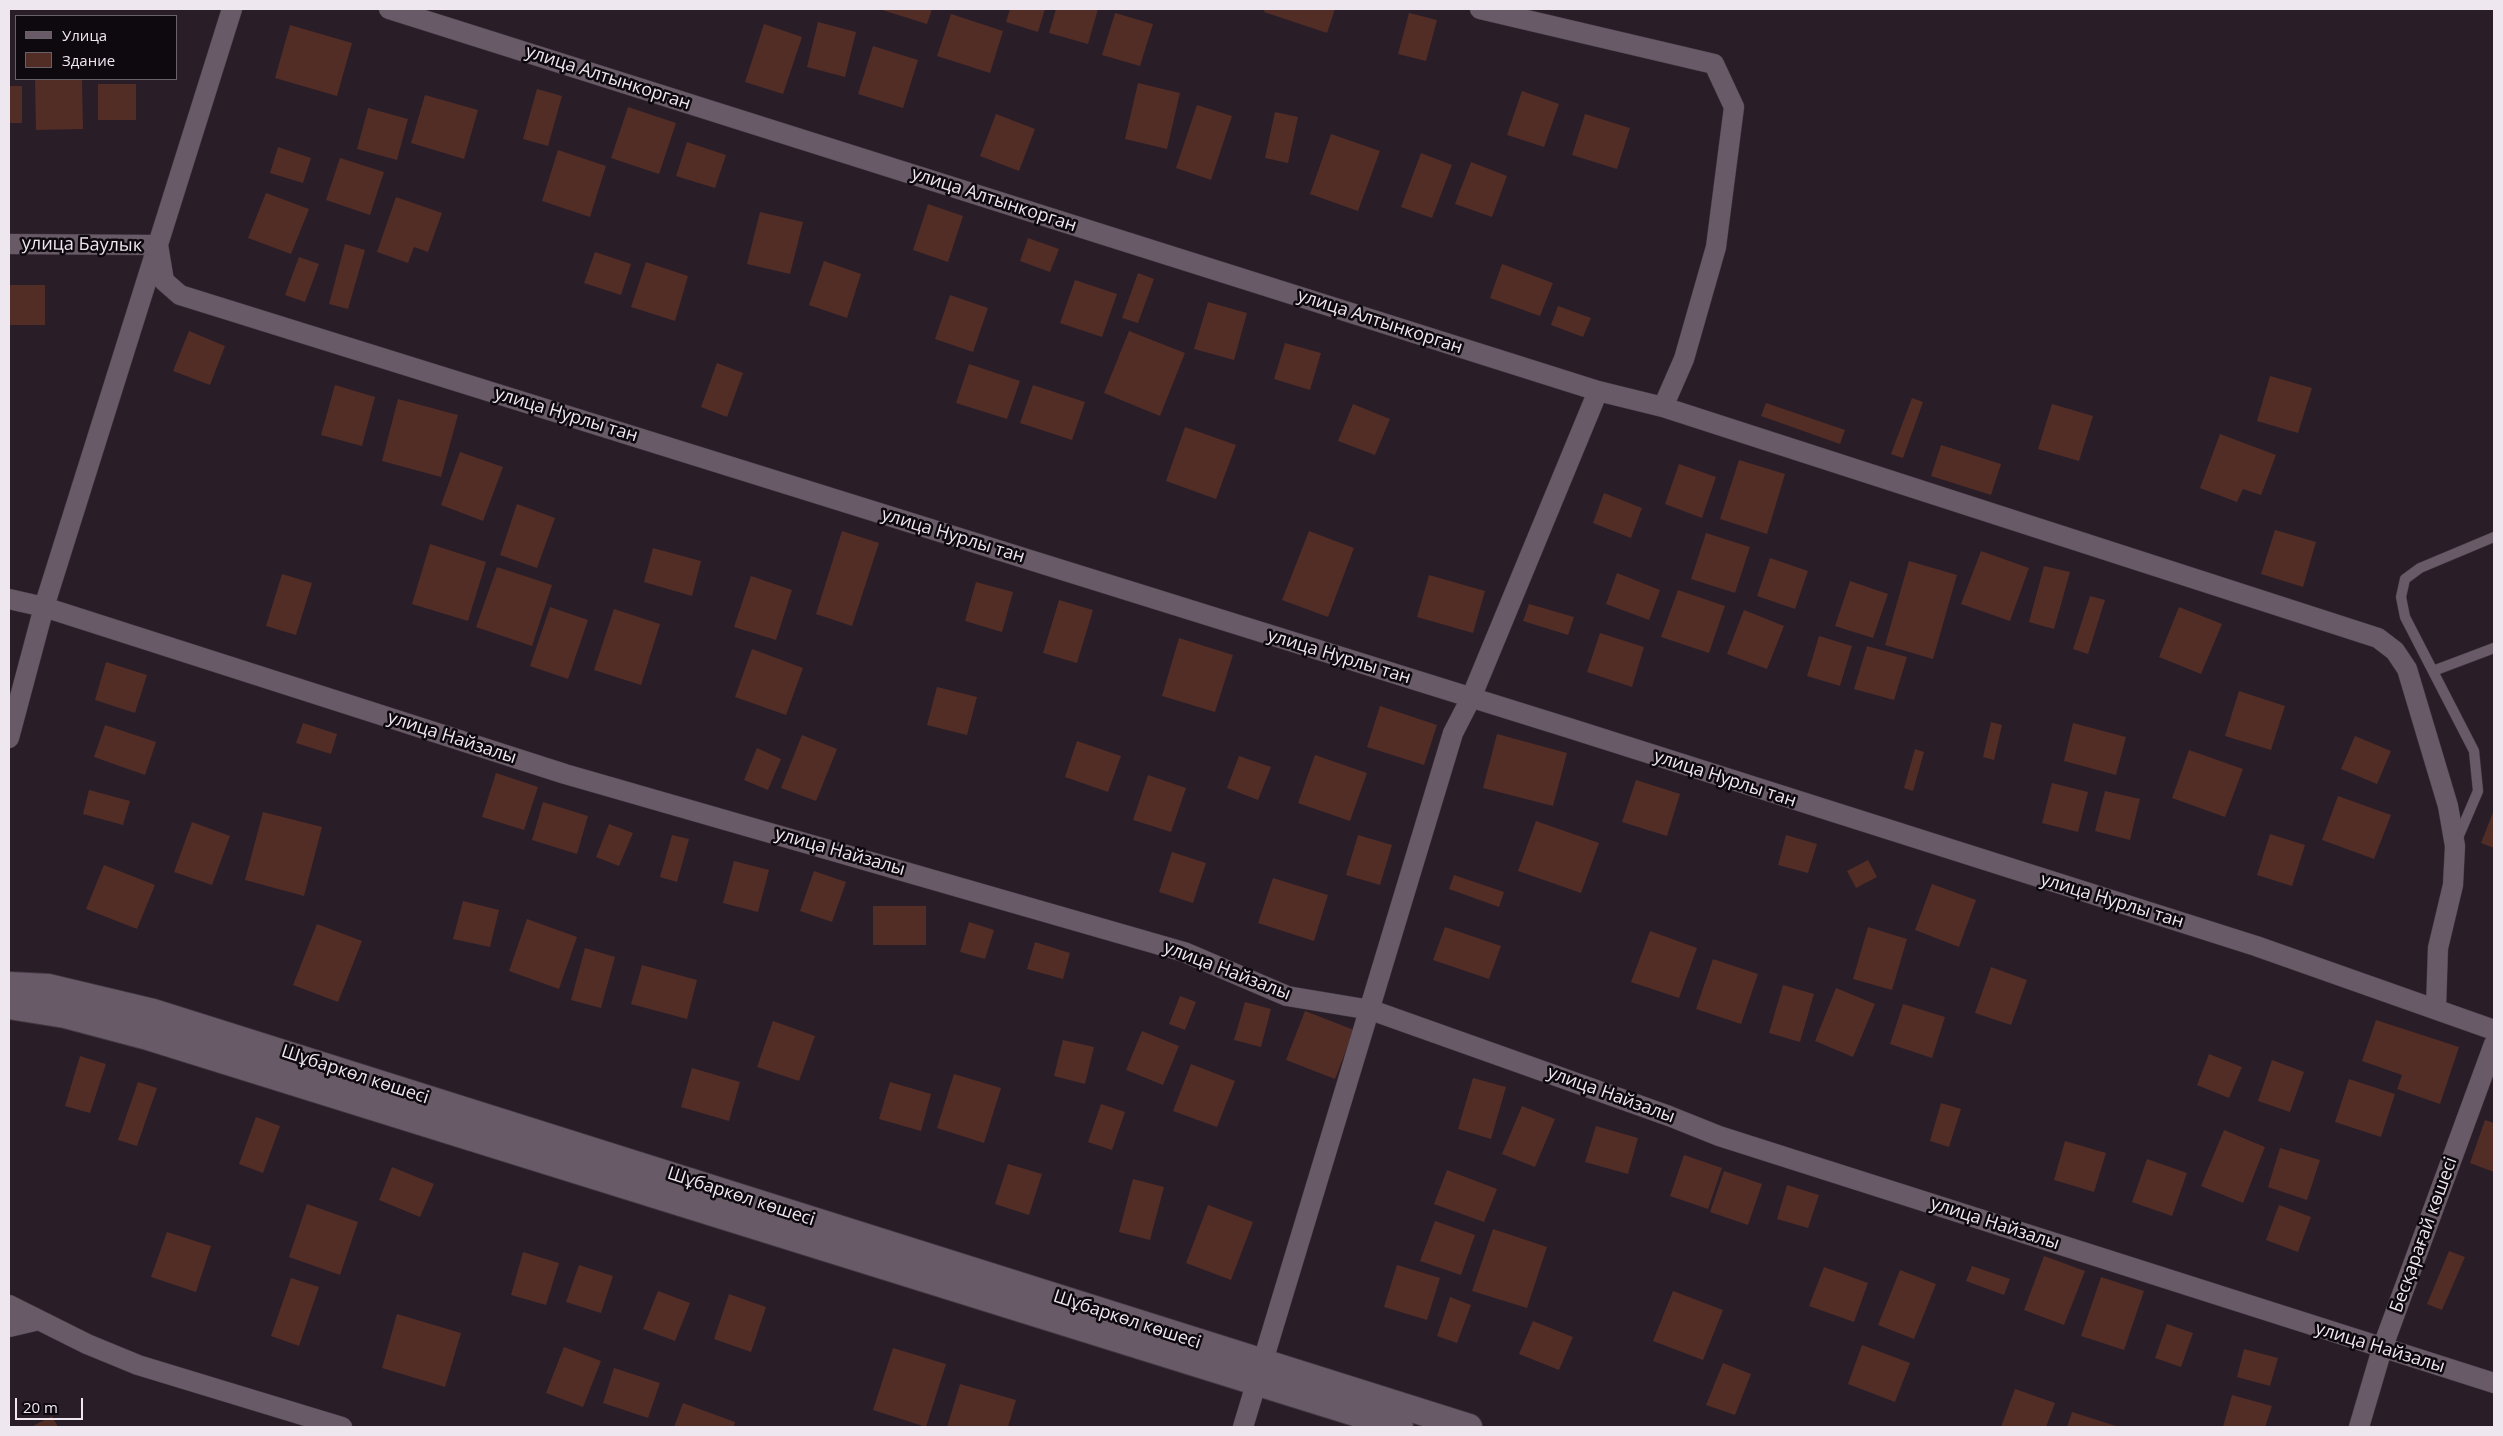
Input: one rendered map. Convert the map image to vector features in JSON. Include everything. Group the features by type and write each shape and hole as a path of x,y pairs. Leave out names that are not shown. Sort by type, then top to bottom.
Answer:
{"street":[{"path":"9,738 44,607 232,9"},
{"name":"улица Алтынкорган","path":"389,9 1598,391 1663,407 2378,638 2395,650 2407,669 2448,806 2455,846 2453,885 2438,948 2436,1008"},
{"path":"1480,9 1714,64 1734,106 1716,246 1684,359 1663,407"},
{"name":"улица Баулык","path":"9,244 158,245 164,281 180,295"},
{"name":"улица Нурлы тан","path":"180,295 1471,698 2256,946 2494,1030"},
{"path":"1243,1427 1371,1010 1453,733 1471,698 1598,391"},
{"name":"улица Найзалы","path":"9,599 44,607 565,774 1184,952 1287,996 1371,1010 1719,1136 2382,1349 2494,1383"},
{"name":"Шұбаркөл көшесі","path":"9,985 48,988 153,1012 1259,1373 1400,1427"},
{"name":"Шұбаркөл көшесі","path":"9,1006 65,1015 148,1037 1259,1373 1469,1427"},
{"name":"Бесқарағай көшесі","path":"2359,1427 2382,1349 2494,1044"},
{"path":"9,1305 87,1344 138,1365 342,1427"},
{"path":"9,1327 39,1320"}],"lane":[{"path":"2455,846 2478,790 2474,751 2405,617 2401,597 2405,579 2420,568 2494,537"},
{"path":"2433,671 2494,648"}],"building":[{"path":"879,9 932,9 927,24"},
{"path":"1010,9 1045,9 1038,32 1006,22"},
{"path":"1056,9 1098,9 1088,44 1049,33"},
{"path":"1265,9 1335,9 1327,33 1264,12"},
{"path":"1115,13 1153,24 1140,66 1102,55"},
{"path":"1409,13 1437,20 1426,61 1398,54"},
{"path":"951,14 1003,31 990,73 937,56"},
{"path":"818,22 856,32 845,77 807,67"},
{"path":"764,24 802,37 783,94 745,82"},
{"path":"290,25 352,43 337,96 275,78"},
{"path":"873,46 918,60 903,108 858,94"},
{"path":"35,80 82,80 83,129 36,130"},
{"path":"1138,83 1180,93 1167,149 1125,139"},
{"path":"98,84 136,84 136,120 98,120"},
{"path":"9,86 22,86 22,123 9,123"},
{"path":"537,89 562,96 548,146 523,139"},
{"path":"1522,91 1559,104 1544,147 1507,135"},
{"path":"425,95 478,110 464,159 411,143"},
{"path":"1197,105 1232,116 1211,180 1176,168"},
{"path":"628,107 676,123 659,174 611,158"},
{"path":"368,108 408,119 397,160 357,149"},
{"path":"1275,112 1298,117 1288,163 1265,158"},
{"path":"996,114 1035,129 1019,171 980,156"},
{"path":"1585,114 1630,128 1617,169 1572,155"},
{"path":"1331,134 1380,151 1358,211 1310,194"},
{"path":"687,142 726,155 715,188 676,176"},
{"path":"278,147 311,158 303,183 270,173"},
{"path":"558,150 606,166 590,217 542,201"},
{"path":"1421,153 1452,165 1432,218 1401,207"},
{"path":"340,158 384,172 370,215 326,200"},
{"path":"1471,162 1507,176 1492,217 1455,204"},
{"path":"266,193 309,209 291,254 248,238"},
{"path":"396,197 442,213 428,252 414,247 408,263 377,252"},
{"path":"928,204 963,216 948,262 913,250"},
{"path":"760,212 803,222 790,274 747,264"},
{"path":"1028,238 1059,249 1050,272 1020,261"},
{"path":"345,244 365,250 348,309 329,304"},
{"path":"595,252 631,264 621,295 584,283"},
{"path":"299,257 319,264 305,302 285,295"},
{"path":"824,261 861,274 847,318 809,305"},
{"path":"646,262 688,276 675,321 631,307"},
{"path":"1502,264 1553,283 1540,316 1490,298"},
{"path":"1138,273 1154,279 1138,323 1122,318"},
{"path":"1075,280 1117,294 1102,337 1060,323"},
{"path":"9,285 45,285 45,325 9,325"},
{"path":"950,295 988,308 973,352 935,339"},
{"path":"1208,302 1247,313 1234,360 1194,349"},
{"path":"1558,306 1591,318 1583,337 1551,325"},
{"path":"189,331 225,346 210,385 173,371"},
{"path":"1129,331 1185,353 1160,416 1104,393"},
{"path":"1285,343 1321,353 1310,390 1274,379"},
{"path":"717,363 743,373 727,417 701,407"},
{"path":"969,364 1020,381 1007,419 956,403"},
{"path":"2270,376 2312,388 2298,433 2257,421"},
{"path":"335,385 375,397 362,446 321,435"},
{"path":"1033,385 1085,402 1072,440 1020,423"},
{"path":"1912,398 1923,402 1903,458 1891,454"},
{"path":"398,399 458,415 441,477 382,461"},
{"path":"1766,403 1845,430 1840,444 1761,416"},
{"path":"1353,404 1390,419 1375,455 1338,441"},
{"path":"2052,404 2093,416 2079,461 2038,449"},
{"path":"1185,427 1236,445 1216,499 1166,481"},
{"path":"2220,434 2276,455 2261,495 2243,489 2237,502 2200,488"},
{"path":"1941,445 2001,464 1991,495 1931,476"},
{"path":"460,452 503,467 483,521 441,505"},
{"path":"1739,460 1785,474 1767,534 1720,519"},
{"path":"1679,464 1716,477 1702,518 1665,504"},
{"path":"1604,493 1642,508 1631,538 1593,523"},
{"path":"517,504 555,518 537,568 500,555"},
{"path":"2275,530 2316,542 2303,587 2261,574"},
{"path":"842,531 879,543 852,626 816,614"},
{"path":"1309,531 1354,548 1328,617 1282,600"},
{"path":"1706,533 1750,547 1735,593 1691,579"},
{"path":"430,544 486,562 468,621 412,604"},
{"path":"653,548 701,561 692,596 644,582"},
{"path":"1981,551 2029,568 2010,621 1961,604"},
{"path":"1770,558 1808,571 1795,609 1757,596"},
{"path":"1909,561 1957,575 1933,659 1885,645"},
{"path":"2044,566 2070,572 2054,629 2029,622"},
{"path":"497,567 552,585 532,646 476,627"},
{"path":"1617,573 1660,590 1649,620 1606,604"},
{"path":"282,574 312,583 296,635 266,626"},
{"path":"1429,575 1485,591 1473,633 1417,617"},
{"path":"751,576 792,590 776,640 734,627"},
{"path":"1850,581 1888,594 1873,638 1835,626"},
{"path":"976,582 1013,592 1002,632 965,621"},
{"path":"1678,590 1725,606 1709,653 1661,637"},
{"path":"2090,596 2105,600 2088,654 2073,649"},
{"path":"1059,600 1093,610 1077,663 1043,653"},
{"path":"1529,604 1574,617 1568,635 1523,621"},
{"path":"550,607 588,620 568,679 530,666"},
{"path":"2179,607 2222,624 2201,674 2159,657"},
{"path":"614,609 660,624 641,685 594,670"},
{"path":"1744,610 1784,626 1767,669 1727,654"},
{"path":"1600,633 1644,647 1632,687 1587,672"},
{"path":"1819,636 1852,646 1840,686 1807,676"},
{"path":"1179,638 1233,655 1215,712 1162,696"},
{"path":"1867,646 1907,657 1894,700 1854,689"},
{"path":"752,649 803,668 786,715 735,697"},
{"path":"106,662 147,675 135,713 95,700"},
{"path":"937,687 977,697 967,735 927,725"},
{"path":"2239,691 2285,706 2271,750 2225,736"},
{"path":"1380,706 1437,725 1424,765 1367,747"},
{"path":"1991,722 2002,725 1994,760 1983,757"},
{"path":"303,723 337,734 331,754 296,743"},
{"path":"2073,723 2126,737 2116,775 2064,761"},
{"path":"105,725 156,742 145,775 94,757"},
{"path":"1497,734 1567,753 1553,806 1483,788"},
{"path":"802,735 837,749 816,801 781,788"},
{"path":"2355,736 2391,751 2377,784 2341,769"},
{"path":"1077,741 1121,756 1108,792 1065,777"},
{"path":"757,748 781,759 768,790 744,780"},
{"path":"1915,749 1924,752 1913,791 1904,788"},
{"path":"2189,750 2243,769 2225,817 2172,798"},
{"path":"1315,755 1367,773 1350,821 1298,803"},
{"path":"1239,756 1271,767 1258,800 1227,788"},
{"path":"496,773 538,787 524,830 482,817"},
{"path":"1148,775 1186,788 1171,832 1133,820"},
{"path":"1636,780 1680,794 1667,836 1622,822"},
{"path":"2052,783 2088,792 2078,832 2042,823"},
{"path":"89,790 130,801 123,825 83,814"},
{"path":"2105,791 2140,799 2130,840 2095,831"},
{"path":"2338,796 2391,815 2374,859 2322,840"},
{"path":"543,802 588,816 577,854 532,840"},
{"path":"2494,810 2494,848 2481,843"},
{"path":"263,812 322,827 304,896 245,880"},
{"path":"1536,821 1599,843 1581,893 1518,871"},
{"path":"192,822 230,836 212,885 174,872"},
{"path":"609,824 633,833 619,866 596,857"},
{"path":"2270,834 2305,845 2292,886 2257,875"},
{"path":"672,835 689,839 677,882 660,877"},
{"path":"1358,835 1392,845 1380,885 1346,875"},
{"path":"1786,835 1817,844 1808,873 1778,865"},
{"path":"1172,852 1206,863 1193,903 1159,892"},
{"path":"1868,860 1877,877 1856,888 1847,871"},
{"path":"734,861 769,870 758,912 723,903"},
{"path":"104,865 155,885 137,929 86,909"},
{"path":"814,871 846,882 832,922 800,911"},
{"path":"1454,875 1504,892 1499,907 1449,889"},
{"path":"1273,878 1328,895 1314,941 1258,923"},
{"path":"1932,884 1976,900 1959,947 1915,930"},
{"path":"463,901 499,910 490,947 453,939"},
{"path":"873,906 926,906 926,945 873,945"},
{"path":"527,919 577,937 559,989 509,971"},
{"path":"969,922 994,930 985,959 960,952"},
{"path":"317,924 362,941 338,1002 293,985"},
{"path":"1445,927 1501,946 1489,979 1433,960"},
{"path":"1868,927 1907,939 1892,990 1853,979"},
{"path":"1650,931 1697,948 1679,998 1631,982"},
{"path":"1035,942 1070,953 1063,979 1027,969"},
{"path":"585,948 615,957 601,1008 571,1000"},
{"path":"1713,959 1758,974 1741,1024 1696,1009"},
{"path":"642,965 697,980 687,1019 631,1004"},
{"path":"1991,967 2027,980 2011,1025 1975,1013"},
{"path":"1783,985 1814,994 1800,1042 1769,1033"},
{"path":"1836,988 1875,1004 1853,1057 1815,1041"},
{"path":"1180,996 1196,1002 1185,1030 1169,1024"},
{"path":"1245,1002 1271,1009 1261,1047 1234,1040"},
{"path":"1903,1004 1945,1017 1932,1058 1890,1044"},
{"path":"1305,1011 1354,1030 1335,1079 1286,1060"},
{"path":"2376,1020 2459,1047 2440,1104 2397,1089 2402,1075 2362,1061"},
{"path":"773,1021 815,1036 799,1081 757,1067"},
{"path":"1142,1031 1179,1046 1163,1085 1126,1070"},
{"path":"1063,1040 1094,1047 1085,1084 1054,1076"},
{"path":"2209,1054 2242,1067 2229,1098 2197,1085"},
{"path":"80,1056 106,1064 90,1113 65,1106"},
{"path":"2272,1060 2304,1072 2290,1112 2258,1101"},
{"path":"1191,1064 1235,1081 1217,1127 1173,1111"},
{"path":"692,1068 740,1082 729,1121 681,1107"},
{"path":"954,1074 1001,1088 984,1143 937,1128"},
{"path":"1473,1078 1506,1087 1491,1139 1458,1129"},
{"path":"2349,1079 2395,1094 2381,1137 2335,1122"},
{"path":"138,1082 157,1088 137,1146 118,1140"},
{"path":"890,1082 931,1094 921,1131 879,1119"},
{"path":"1941,1103 1961,1109 1949,1147 1930,1141"},
{"path":"1101,1104 1125,1112 1112,1150 1088,1142"},
{"path":"1522,1106 1555,1119 1535,1167 1502,1154"},
{"path":"256,1117 280,1126 263,1173 239,1164"},
{"path":"2485,1120 2494,1123 2494,1172 2470,1163"},
{"path":"1596,1126 1638,1138 1628,1174 1585,1162"},
{"path":"2224,1130 2265,1147 2243,1203 2201,1186"},
{"path":"2065,1141 2106,1153 2094,1192 2054,1180"},
{"path":"2280,1148 2320,1160 2307,1200 2268,1187"},
{"path":"1684,1155 1722,1168 1708,1209 1670,1196"},
{"path":"2147,1159 2187,1173 2172,1216 2132,1202"},
{"path":"1008,1164 1042,1174 1029,1215 995,1204"},
{"path":"392,1167 434,1184 420,1217 379,1200"},
{"path":"1447,1170 1497,1189 1484,1222 1434,1204"},
{"path":"1724,1171 1762,1184 1748,1225 1710,1212"},
{"path":"1133,1179 1164,1187 1150,1240 1119,1232"},
{"path":"1787,1185 1819,1195 1808,1228 1777,1219"},
{"path":"307,1204 358,1222 340,1275 289,1257"},
{"path":"1208,1205 1253,1222 1231,1280 1186,1263"},
{"path":"2279,1205 2311,1217 2298,1252 2266,1240"},
{"path":"1435,1221 1475,1235 1461,1275 1420,1261"},
{"path":"1493,1229 1547,1247 1527,1308 1472,1291"},
{"path":"167,1232 211,1246 196,1292 151,1277"},
{"path":"2449,1251 2465,1257 2442,1310 2427,1304"},
{"path":"523,1252 559,1263 546,1305 511,1295"},
{"path":"2044,1256 2085,1271 2064,1325 2024,1310"},
{"path":"579,1265 613,1276 601,1313 566,1302"},
{"path":"1397,1265 1440,1278 1427,1320 1384,1307"},
{"path":"1972,1266 2010,1279 2004,1295 1966,1281"},
{"path":"1824,1267 1868,1283 1854,1322 1809,1306"},
{"path":"1900,1270 1936,1284 1914,1339 1878,1325"},
{"path":"2101,1277 2144,1291 2124,1350 2081,1336"},
{"path":"291,1278 319,1287 299,1346 271,1336"},
{"path":"658,1291 690,1303 675,1341 643,1329"},
{"path":"1673,1291 1723,1310 1703,1360 1653,1341"},
{"path":"729,1294 766,1307 751,1352 714,1339"},
{"path":"1450,1297 1471,1305 1457,1343 1437,1336"},
{"path":"397,1314 461,1333 445,1387 382,1368"},
{"path":"1533,1321 1573,1337 1559,1370 1519,1354"},
{"path":"2167,1324 2193,1333 2181,1367 2155,1358"},
{"path":"1862,1345 1910,1363 1895,1402 1848,1384"},
{"path":"564,1347 601,1361 583,1407 546,1393"},
{"path":"893,1348 946,1364 926,1427 873,1410"},
{"path":"2244,1349 2278,1358 2270,1386 2237,1377"},
{"path":"1723,1363 1751,1374 1735,1415 1706,1405"},
{"path":"614,1368 660,1383 648,1418 603,1403"},
{"path":"960,1384 1016,1400 1008,1427 947,1427"},
{"path":"2015,1389 2055,1403 2046,1427 2001,1427"},
{"path":"2232,1395 2272,1406 2265,1427 2223,1427"},
{"path":"683,1403 735,1422 734,1427 674,1427"},
{"path":"2072,1412 2119,1427 2067,1427"},
{"path":"52,1416 58,1427 31,1427"}]}
